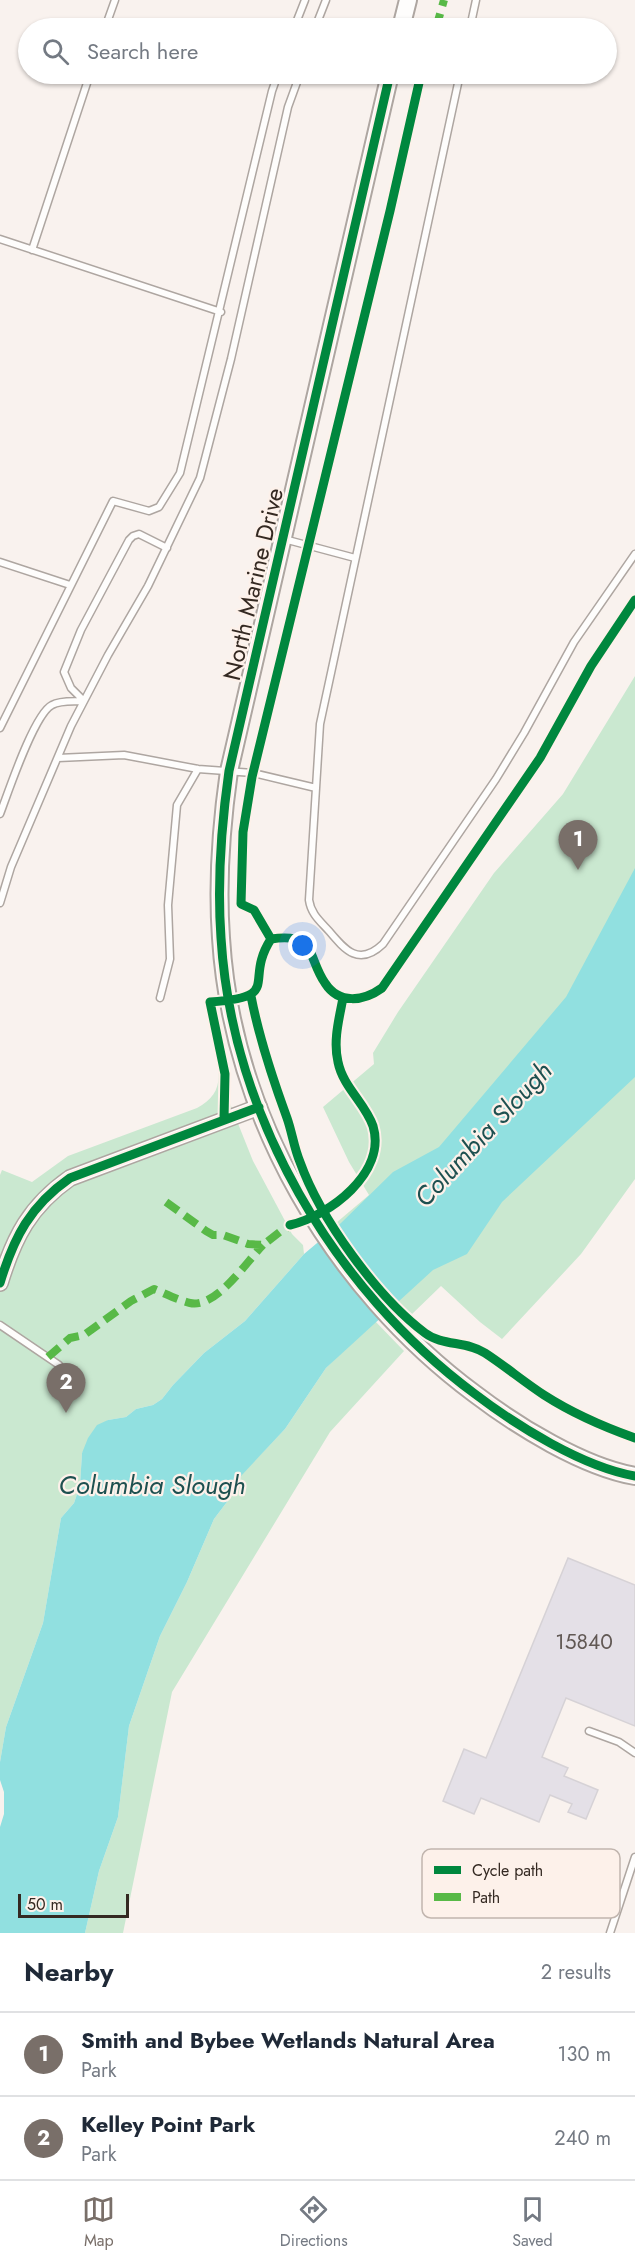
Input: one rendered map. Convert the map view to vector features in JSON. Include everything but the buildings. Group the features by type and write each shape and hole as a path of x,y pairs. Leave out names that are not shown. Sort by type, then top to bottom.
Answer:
{"main road":[{"path":"404,18 408,0"},
{"name":"North Marine Drive","path":"388,84 230,771 220,852 221,940 229,1001 259,1107 297,1191 337,1255 356,1280 408,1338 461,1384 515,1421 567,1450 627,1475 635,1486"}],"street":[{"path":"0,1283 10,1251 30,1215 54,1190 70,1178 259,1107"}],"lane":[{"path":"109,18 115,0"},
{"path":"298,18 305,0"},
{"path":"319,18 326,0"},
{"path":"472,18 476,0"},
{"path":"32,250 87,84"},
{"path":"0,728 113,501 149,512 159,507 180,473 221,312 274,84"},
{"path":"0,903 11,867 84,701 192,498 208,452 266,211 288,107 296,84"},
{"path":"458,84 320,724 311,910 347,951 356,955 368,954 382,944 493,783 524,734 574,642 635,554"},
{"path":"0,239 221,312"},
{"path":"84,701 71,688 64,672 81,630 129,540 139,534 167,548"},
{"path":"284,539 355,558"},
{"path":"0,562 70,585"},
{"path":"0,814 30,739 47,709 58,703 84,701"},
{"path":"58,758 124,755 198,769 253,772 316,788"},
{"path":"160,998 170,959 168,905 177,805 198,769"},
{"path":"0,1325 59,1365"},
{"path":"589,1731 619,1742 635,1753"},
{"path":"620,1903 635,1857"},
{"path":"610,1933 615,1918"}],"green space":[{"path":"635,676 635,1179 581,1254 502,1339 441,1286 411,1315 388,1291 336,1223 369,1195 349,1162 323,1107 374,1064 373,1053 398,1012 494,873 563,794"},
{"path":"218,1067 253,1161 292,1234 303,1245 304,1254 245,1321 204,1353 162,1399 153,1405 136,1409 126,1417 108,1420 82,1453 80,1485 74,1503 61,1518 43,1623 6,1727 0,1762 0,1175 2,1170 32,1182 68,1156 197,1108 208,1101 215,1092 219,1074"},
{"path":"375,1321 404,1351 330,1432 172,1692 123,1933 85,1933 99,1871 118,1817 129,1726 160,1636 187,1582 214,1519 233,1494 240,1476 285,1429 326,1368"}],"water":[{"name":"Columbia Slough","path":"635,868 635,1077 502,1202 467,1254 433,1270 326,1368 285,1429 241,1476 233,1494 214,1519 187,1582 160,1636 129,1726 118,1817 99,1871 85,1933 0,1933 0,1827 4,1814 4,1792 0,1780 0,1762 6,1727 43,1623 61,1518 74,1503 80,1485 82,1453 88,1438 97,1425 108,1420 126,1417 136,1409 153,1405 162,1399 204,1353 245,1321 304,1254 341,1223 393,1172 439,1147 566,997"}],"marked path":[{"path":"439,18 444,0"},
{"path":"166,1202 213,1235 223,1235 248,1244 263,1245 294,1224"},
{"path":"48,1357 70,1338 84,1335 131,1301 154,1289 190,1303 200,1303 210,1299 230,1282 263,1245"}],"cycle path":[{"path":"388,84 229,771 222,834 219,896 221,938 229,1004 245,1070 269,1133 299,1193 335,1251 377,1303 424,1352 510,1419 573,1455 635,1476"},
{"path":"271,939 254,910 241,904 243,832 252,777 419,84"},
{"path":"224,1119 225,1074 210,1002 233,1000 247,996 254,991 258,985 263,954 271,939 296,939 304,943 325,983 337,995 344,998 360,998 382,988 540,758 591,666 635,600"},
{"path":"251,996 266,1057 309,1184 352,1255 388,1299 407,1318 432,1337 478,1349 555,1402 588,1419 635,1438"},
{"path":"290,1225 321,1212 351,1190 363,1176 371,1160 375,1143 373,1126 344,1079 338,1062 336,1038 343,998"},
{"path":"0,1283 11,1251 25,1224 44,1200 70,1178 259,1107"}],"place":[{"name":"Smith and Bybee Wetlands Natural Area","path":"578,870"},
{"name":"Kelley Point Park","path":"66,1413"}]}
